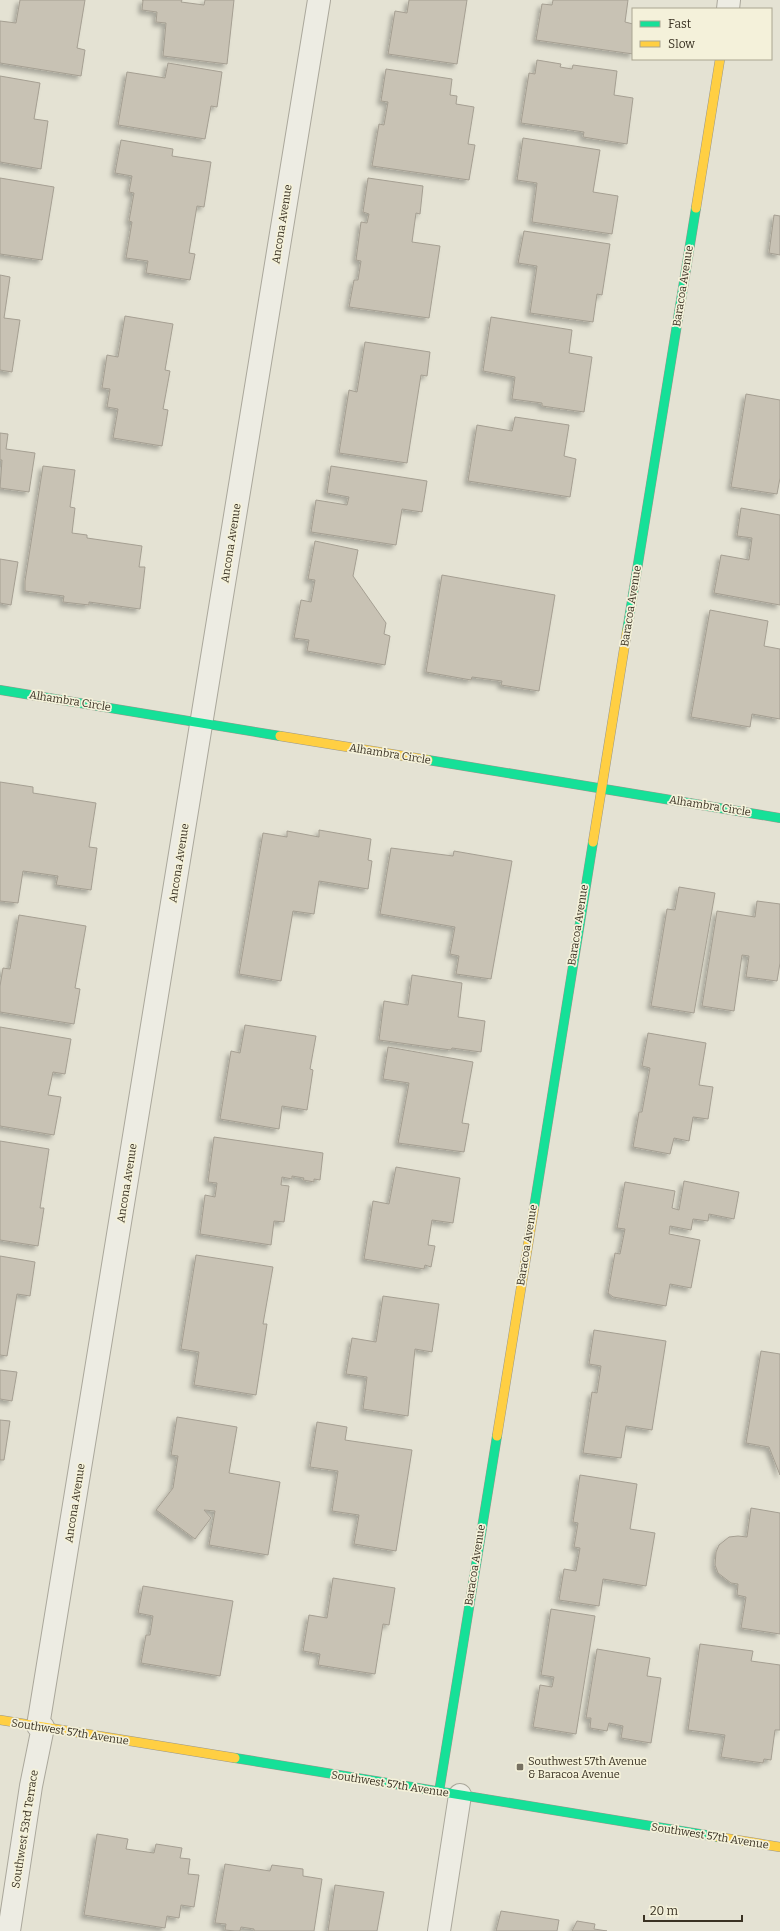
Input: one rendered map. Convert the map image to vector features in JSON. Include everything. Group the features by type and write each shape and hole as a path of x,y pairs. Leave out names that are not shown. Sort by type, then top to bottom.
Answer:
{"street":[{"name":"Ancona Avenue","path":"41,1727 201,723 319,0"},
{"name":"Baracoa Avenue","path":"438,1792 720,60"},
{"name":"Alhambra Circle","path":"0,690 780,818"},
{"name":"Southwest 57th Avenue","path":"0,1721 780,1847"},
{"name":"Southwest 53rd Terrace","path":"9,1931 41,1727"},
{"path":"439,1931 460,1795"}],"building":[{"path":"20,0 85,0 77,48 85,50 81,76 0,63 0,21 16,23"},
{"path":"143,0 182,0 181,2 204,5 205,0 234,0 227,64 163,56 166,23 156,22 157,12 142,10"},
{"path":"409,0 467,0 457,64 388,54 395,11 407,13"},
{"path":"553,0 628,0 625,22 632,24 632,54 536,40 542,4 552,5"},
{"path":"537,60 561,64 560,67 572,69 573,65 617,71 614,95 633,98 627,144 583,137 584,132 521,123 529,73 535,74"},
{"path":"168,63 222,72 217,107 211,106 205,139 118,125 127,72 165,78"},
{"path":"386,69 452,79 450,95 457,96 456,104 474,107 468,144 475,145 469,180 372,166 379,124 384,125 388,102 381,101"},
{"path":"0,76 40,83 34,119 48,121 41,169 0,162"},
{"path":"523,138 600,150 593,192 618,196 612,234 532,222 537,183 517,180"},
{"path":"121,140 173,149 172,156 211,162 204,207 197,206 189,253 195,254 190,280 146,273 148,261 126,258 132,222 129,221 134,193 129,192 132,176 115,173"},
{"path":"0,178 54,187 42,260 0,254"},
{"path":"368,178 423,186 420,214 416,213 412,242 440,246 429,318 349,307 354,280 358,280 361,261 356,260 361,222 367,223 369,214 363,212"},
{"path":"774,215 780,216 780,255 769,253"},
{"path":"524,231 610,244 602,295 597,294 593,322 530,313 537,266 518,263"},
{"path":"0,275 10,277 4,318 20,320 12,372 0,370"},
{"path":"125,316 173,324 165,370 170,371 163,409 168,410 162,446 113,438 118,409 107,407 110,389 102,388 107,355 118,357"},
{"path":"491,317 572,330 569,353 592,357 584,412 542,406 542,403 512,399 515,377 483,371"},
{"path":"365,342 430,352 427,376 421,375 407,463 339,453 349,390 357,392"},
{"path":"746,394 780,400 780,478 777,494 731,487"},
{"path":"515,417 569,425 564,456 576,459 570,497 468,481 477,425 512,431"},
{"path":"0,433 8,434 6,449 35,453 29,492 0,488 2,460 0,460"},
{"path":"43,466 75,470 70,507 75,508 72,533 87,535 87,538 142,546 139,567 145,567 140,609 89,602 89,605 63,602 64,596 25,591 25,581"},
{"path":"331,466 427,481 422,512 402,509 396,545 311,532 316,500 347,505 349,497 327,493"},
{"path":"741,508 780,515 780,605 714,593 721,555 749,560 752,538 737,536"},
{"path":"315,541 358,550 353,576 386,623 384,634 390,636 385,665 307,651 309,640 294,638 301,600 311,602 315,580 308,579"},
{"path":"0,559 18,562 11,605 0,603"},
{"path":"442,575 555,595 539,691 501,685 502,681 472,677 471,680 426,672"},
{"path":"710,610 768,621 764,646 780,649 780,719 752,714 750,727 691,717"},
{"path":"0,782 33,787 33,793 96,803 89,847 97,848 91,890 56,885 58,876 23,871 18,903 0,901"},
{"path":"319,830 371,839 368,860 372,861 368,889 319,881 314,914 293,911 281,981 239,974 263,833 287,837 287,831 319,837"},
{"path":"391,848 453,856 454,851 512,861 491,979 456,974 459,956 450,954 455,927 380,914"},
{"path":"679,887 715,893 694,1013 651,1006 667,909 675,910"},
{"path":"757,901 780,904 780,963 777,981 746,977 749,956 742,955 734,1011 702,1006 717,911 755,917"},
{"path":"19,915 86,926 75,988 80,989 74,1024 0,1012 0,986 3,968 10,969"},
{"path":"412,975 462,983 458,1017 485,1021 481,1052 452,1048 451,1050 379,1040 384,1001 408,1005"},
{"path":"245,1025 316,1036 310,1069 313,1070 307,1110 282,1106 279,1129 220,1119 231,1051 240,1053"},
{"path":"0,1027 71,1039 65,1074 53,1072 48,1095 61,1097 54,1135 0,1126"},
{"path":"648,1033 706,1043 699,1085 713,1087 708,1119 693,1117 689,1141 674,1138 670,1154 633,1147 639,1112 642,1112 650,1068 642,1066"},
{"path":"388,1047 473,1062 462,1123 469,1124 464,1152 398,1143 409,1083 383,1079"},
{"path":"214,1137 323,1153 320,1180 314,1179 314,1182 303,1180 304,1178 292,1176 292,1179 282,1177 281,1185 289,1186 284,1222 274,1221 271,1245 200,1234 205,1195 215,1197 217,1183 208,1182"},
{"path":"0,1141 49,1149 40,1208 44,1208 38,1246 0,1240"},
{"path":"396,1167 460,1178 453,1223 432,1220 428,1245 435,1246 431,1267 425,1265 424,1269 364,1259 373,1201 389,1204"},
{"path":"684,1181 739,1192 734,1219 709,1214 708,1221 693,1219 691,1230 670,1226 669,1234 700,1240 691,1288 670,1284 666,1306 613,1297 608,1293 615,1253 620,1254 625,1229 617,1228 625,1182 675,1191 672,1208 679,1210"},
{"path":"196,1255 273,1267 263,1324 267,1324 256,1395 194,1385 199,1352 181,1349"},
{"path":"0,1256 35,1262 30,1296 17,1294 7,1356 0,1355"},
{"path":"383,1296 439,1304 432,1352 415,1349 408,1416 363,1409 367,1377 346,1374 352,1338 376,1342"},
{"path":"594,1330 666,1341 652,1430 626,1426 621,1458 583,1453 592,1392 597,1393 601,1366 589,1364"},
{"path":"761,1351 780,1354 780,1475 769,1447 746,1443"},
{"path":"0,1370 17,1372 12,1401 0,1399"},
{"path":"177,1417 237,1427 229,1473 280,1482 268,1555 209,1545 215,1511 204,1510 211,1518 195,1539 156,1510 173,1488 178,1456 171,1455"},
{"path":"0,1420 10,1421 4,1460 0,1460"},
{"path":"317,1422 347,1427 345,1440 412,1450 396,1551 354,1544 359,1515 332,1511 338,1471 310,1467"},
{"path":"580,1475 637,1484 630,1529 655,1533 646,1586 603,1579 599,1606 559,1600 564,1569 576,1571 580,1548 574,1547 578,1523 573,1522"},
{"path":"751,1508 780,1513 780,1634 741,1628 746,1597 737,1595 738,1584 731,1583 718,1573 715,1565 716,1552 719,1545 729,1537 747,1537"},
{"path":"333,1578 395,1588 389,1625 383,1624 375,1674 318,1665 320,1654 303,1651 309,1615 327,1618"},
{"path":"143,1586 233,1601 220,1676 141,1663 146,1635 150,1635 153,1616 138,1613"},
{"path":"551,1609 595,1616 576,1734 533,1727 540,1685 552,1687 554,1677 541,1675"},
{"path":"700,1644 753,1651 751,1661 780,1665 780,1730 775,1730 771,1760 764,1759 763,1763 721,1757 725,1735 688,1730"},
{"path":"597,1649 650,1658 647,1676 661,1678 651,1743 621,1738 623,1726 609,1723 607,1731 590,1728 591,1718 586,1718"},
{"path":"97,1834 128,1839 126,1849 154,1853 156,1844 182,1848 180,1858 190,1859 188,1874 199,1875 194,1907 181,1905 179,1918 167,1916 165,1928 84,1915"},
{"path":"225,1864 270,1871 272,1865 303,1869 303,1876 322,1879 314,1931 254,1931 254,1929 241,1927 240,1931 235,1931 225,1930 226,1924 215,1923"},
{"path":"335,1885 384,1892 377,1931 328,1931"},
{"path":"501,1911 559,1920 557,1931 496,1931"},
{"path":"577,1921 595,1924 594,1929 607,1931 572,1931"}],"traffic: fast":[{"path":"627,631 696,208"},
{"path":"0,690 280,736"},
{"path":"428,760 780,818"},
{"path":"534,1208 593,842"},
{"path":"439,1792 497,1436"},
{"path":"235,1758 718,1837"}],"traffic: slow":[{"path":"696,208 720,60"},
{"path":"593,842 627,631"},
{"path":"280,736 428,760"},
{"path":"497,1436 534,1208"},
{"path":"0,1720 235,1758"},
{"path":"718,1837 780,1847"}],"place":[{"name":"Southwest 57th Avenue & Baracoa Avenue","path":"520,1767"}]}
